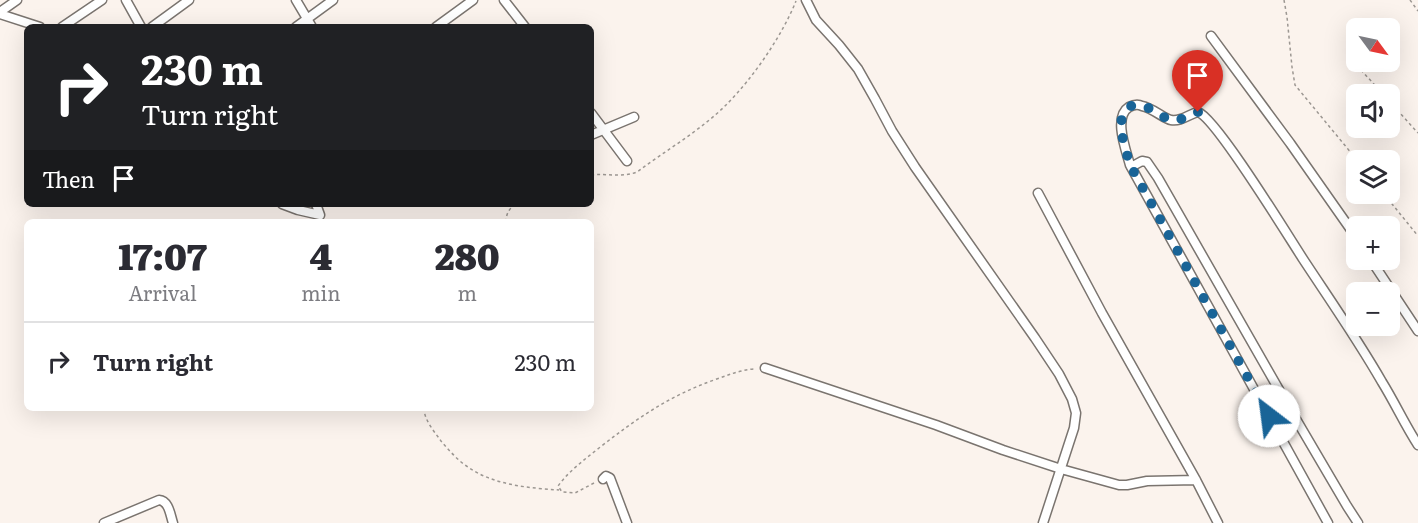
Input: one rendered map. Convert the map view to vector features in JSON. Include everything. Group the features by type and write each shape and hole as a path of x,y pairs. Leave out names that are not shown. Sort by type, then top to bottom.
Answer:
{"street":[{"path":"0,13 17,0"},
{"path":"66,24 102,0"},
{"path":"126,0 139,24"},
{"path":"296,0 309,23 333,0"},
{"path":"449,23 473,0"},
{"path":"504,0 523,24"},
{"path":"806,0 816,20 858,69 915,167 1035,338 1059,374 1072,399 1076,413 1074,428 1043,523"},
{"path":"156,24 186,1"},
{"path":"0,13 31,24"},
{"path":"1211,36 1346,223"},
{"path":"1328,523 1131,167 1121,128 1123,114 1128,108 1139,104 1173,121 1193,113 1202,114 1238,159 1383,382 1418,445"},
{"path":"594,117 627,160"},
{"path":"594,134 634,117"},
{"path":"1131,167 1147,162 1158,178 1295,419 1358,523"},
{"path":"1038,193 1218,523"},
{"path":"290,207 320,215 317,207"},
{"path":"1378,270 1418,331"},
{"path":"765,368 936,425 1003,450 1119,485 1147,481 1196,480"},
{"path":"603,478 606,476 610,478 627,523"},
{"path":"104,523 162,500 167,503 173,523"}],"path":[{"path":"594,174 603,173 620,176 637,172 704,124 726,105 769,51 788,20 796,0"},
{"path":"1284,0 1295,85 1349,150"},
{"path":"1410,0 1418,10"},
{"path":"1363,72 1374,84"},
{"path":"1400,113 1418,133"},
{"path":"1392,204 1418,236"},
{"path":"560,490 558,486 572,470 627,425 662,403 705,383 742,370 765,368"},
{"path":"424,411 435,432 454,456 469,468 494,480 575,493 603,478"}],"route":[{"path":"1198,112 1173,121 1139,104 1128,108 1123,114 1121,128 1130,165 1269,416"}]}
